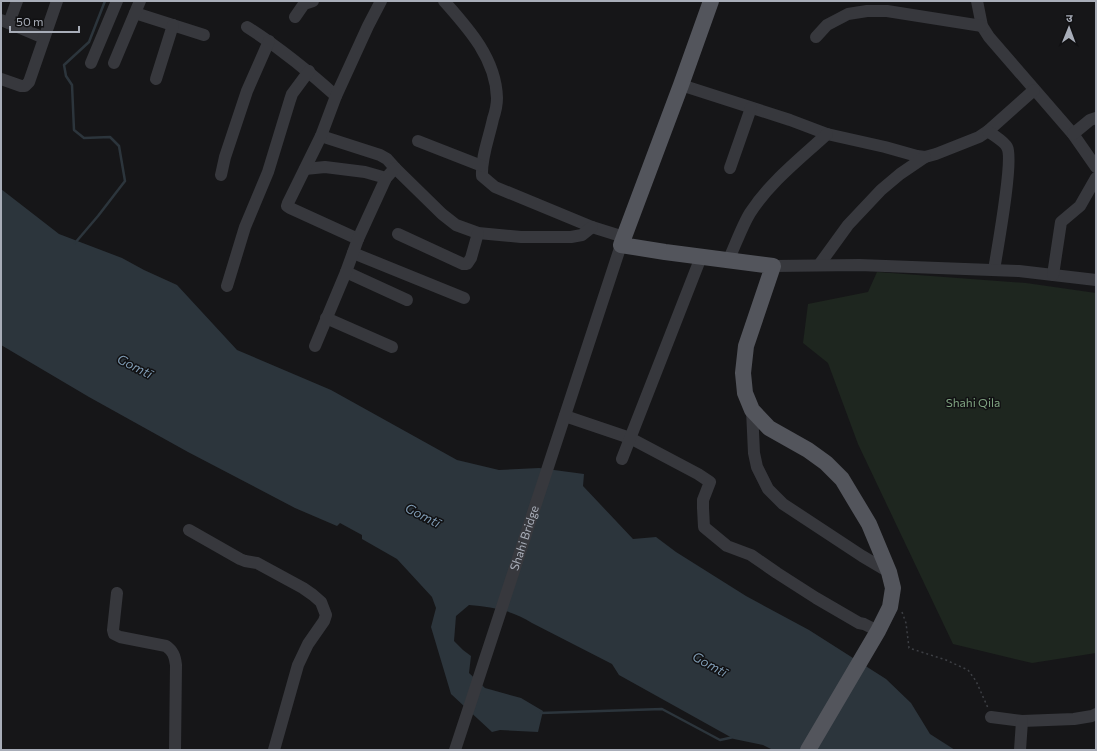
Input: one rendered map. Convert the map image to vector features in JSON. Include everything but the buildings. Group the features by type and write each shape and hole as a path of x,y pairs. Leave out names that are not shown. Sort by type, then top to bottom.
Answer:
{"main road":[{"path":"711,1 623,241 665,252 773,266 746,346 743,373 745,393 752,410 769,428 808,450 826,463 842,479 869,524 889,572 892,588 890,607 869,647 808,750"}],"street":[{"path":"17,1 5,21 44,38"},
{"path":"1,79 21,86 27,85 57,1"},
{"path":"91,63 117,1"},
{"path":"114,63 140,1"},
{"path":"295,17 304,4 313,1"},
{"path":"358,239 287,206 321,136 336,96 381,1"},
{"path":"444,1 470,31 486,54 495,79 497,99 494,119 482,166 482,176 494,187 623,241"},
{"path":"977,1 982,26 989,37 1073,134 1096,167"},
{"path":"816,37 827,25 848,14 867,11 887,11 982,26"},
{"path":"135,13 204,35"},
{"path":"156,79 173,25"},
{"path":"247,27 269,41 309,72 336,96"},
{"path":"221,175 225,157 247,91 269,41"},
{"path":"227,286 245,227 268,172 292,94 309,72"},
{"path":"681,85 790,120 827,134 925,157"},
{"path":"819,265 848,225 881,190 900,174 925,157 979,137 988,131 1034,90"},
{"path":"730,168 751,108"},
{"path":"1073,134 1096,116"},
{"path":"988,131 1007,146 1010,154 994,270"},
{"path":"728,261 749,215 764,194 827,134"},
{"path":"321,136 380,155 387,159 442,214 456,225 478,233 521,237 571,237 582,235 592,227"},
{"path":"418,141 482,166"},
{"path":"305,169 325,167 365,172 386,178"},
{"path":"314,346 346,272 358,239 386,178 395,168"},
{"path":"1053,275 1061,222 1080,206 1096,178"},
{"path":"398,234 463,264 467,264 471,258 478,233"},
{"name":"Shahi Bridge","path":"456,746 623,241"},
{"path":"353,252 464,298"},
{"path":"622,459 701,257"},
{"path":"773,266 859,265 1019,271 1096,280"},
{"path":"346,272 408,300"},
{"path":"326,318 392,348"},
{"path":"752,410 754,453 757,467 768,489 783,504 889,572"},
{"path":"565,416 630,438 698,474 710,482 704,500 704,527 727,546 751,555 816,598 858,623 864,624 878,631"},
{"path":"189,530 240,559 257,563 303,588 321,602 324,609 326,615 324,621 308,644 298,665 274,750"},
{"path":"117,593 113,630 114,634 120,637 166,646 175,656 175,750"},
{"path":"992,717 1022,721 1074,719 1096,714"},
{"path":"1020,750 1022,721"}],"path":[{"path":"891,602 900,609 904,615 909,648 946,660 968,670 976,681 992,717"}],"green space":[{"name":"Shahi Qila","path":"877,272 1026,283 1096,293 1096,653 1032,663 953,644 858,444 828,363 803,343 808,304 868,292"}],"water":[{"name":"Gomtī","path":"1,189 59,234 122,258 177,285 237,350 331,390 457,460 499,470 539,468 584,474 583,486 633,539 656,537 676,552 746,596 809,630 886,679 911,703 930,734 955,750 773,750 763,745 734,739 619,675 612,664 517,615 502,610 469,605 456,616 454,641 471,656 469,673 485,688 521,698 543,711 538,732 500,730 492,732 451,694 431,627 436,608 432,597 397,559 362,539 362,535 340,523 337,526 295,508 188,452 89,397 1,345"}],"waterway":[{"path":"75,243 125,181 119,146 110,137 84,138 74,130 72,85 66,76 64,65 89,42 105,1"},
{"path":"541,713 662,709 720,740 734,737"}]}
